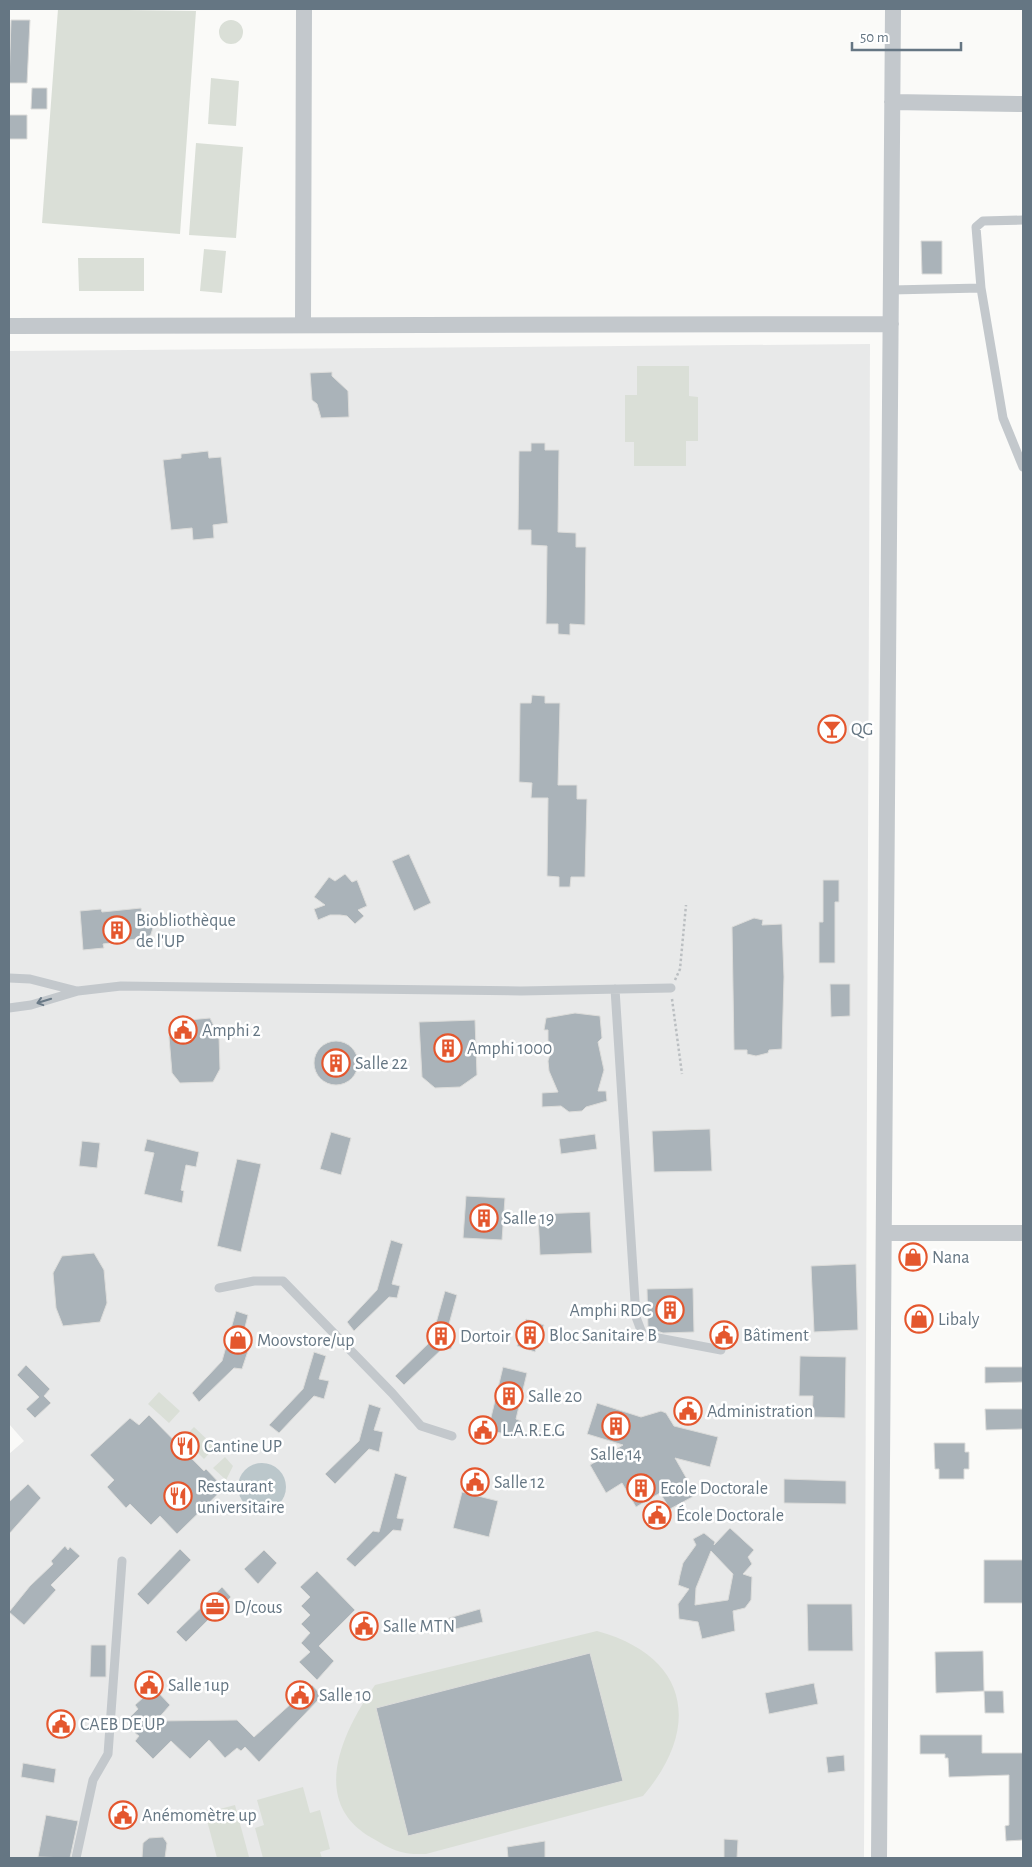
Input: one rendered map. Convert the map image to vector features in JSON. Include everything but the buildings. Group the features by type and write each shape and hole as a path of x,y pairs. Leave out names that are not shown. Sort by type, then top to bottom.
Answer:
{"street":[{"path":"304,9 304,325"},
{"path":"880,1858 893,9"},
{"path":"892,102 1023,104"},
{"path":"9,326 891,324"},
{"path":"884,1232 1023,1233"}],"lane":[{"path":"1023,220 983,221 976,227 982,288 1003,418 1023,467"},
{"path":"891,290 982,288"},
{"path":"9,978 30,979 78,991"},
{"path":"9,1008 32,1005 78,991 122,986 330,990 615,990 671,988"},
{"path":"615,990 636,1317 642,1333 653,1338 721,1350"},
{"path":"219,1288 254,1281 283,1281 392,1393 421,1426 452,1436"},
{"path":"76,1858 93,1780 108,1754 122,1561"}],"shaded area":[{"path":"58,9 196,11 180,234 42,223"},
{"path":"231,20 240,23 243,32 240,41 231,44 222,41 219,32 222,23"},
{"path":"211,78 239,81 236,126 208,124"},
{"path":"196,143 243,147 236,238 189,235"},
{"path":"204,249 226,251 222,293 200,291"},
{"path":"78,258 144,258 144,291 79,291"},
{"path":"870,344 864,1858 9,1858 9,1454 24,1441 9,1424 9,351"},
{"path":"637,366 689,366 689,396 698,397 698,441 686,441 686,466 634,466 634,442 625,442 625,395 637,395"},
{"path":"159,1392 180,1411 169,1423 148,1404"},
{"path":"194,1427 215,1447 204,1459 183,1438"},
{"path":"225,1457 233,1466 226,1480 213,1468"},
{"path":"262,1463 271,1465 279,1470 284,1478 286,1487 284,1496 279,1504 271,1509 262,1511 253,1509 245,1504 240,1496 238,1487 240,1478 245,1470 253,1465"},
{"path":"597,1631 628,1642 651,1658 668,1676 677,1697 679,1720 674,1745 662,1770 643,1796 426,1854 410,1854 392,1849 372,1838 352,1823 341,1805 336,1786 338,1765 343,1744 352,1723 375,1685"},
{"path":"303,1787 310,1813 320,1810 330,1849 320,1852 322,1858 263,1858 255,1828 264,1825 257,1800"},
{"path":"235,1805 249,1857 217,1858 205,1813"}],"place":[{"name":"QG","path":"832,729"},
{"name":"Biobliothèque de l'UP","path":"117,930"},
{"name":"Amphi 2","path":"183,1030"},
{"name":"Amphi 1000","path":"448,1048"},
{"name":"Salle 22","path":"336,1063"},
{"name":"Salle 19","path":"484,1218"},
{"name":"Nana","path":"913,1257"},
{"name":"Amphi RDC","path":"670,1310"},
{"name":"Libaly","path":"919,1319"},
{"name":"Bloc Sanitaire B","path":"530,1335"},
{"name":"Bâtiment","path":"724,1335"},
{"name":"Dortoir","path":"441,1336"},
{"name":"Moovstore/up","path":"238,1340"},
{"name":"Salle 20","path":"509,1396"},
{"name":"Administration","path":"688,1411"},
{"name":"Salle 14","path":"616,1426"},
{"name":"L.A.R.E.G","path":"483,1430"},
{"name":"Cantine UP","path":"185,1446"},
{"name":"Salle 12","path":"475,1482"},
{"name":"Ecole Doctorale","path":"641,1488"},
{"name":"Restaurant universitaire","path":"178,1496"},
{"name":"École Doctorale","path":"657,1515"},
{"name":"D/cous","path":"215,1607"},
{"name":"Salle MTN","path":"364,1626"},
{"name":"Salle 1up","path":"149,1685"},
{"name":"Salle 10","path":"300,1695"},
{"name":"CAEB DE UP","path":"61,1724"},
{"name":"Anémomètre up","path":"123,1815"}]}
